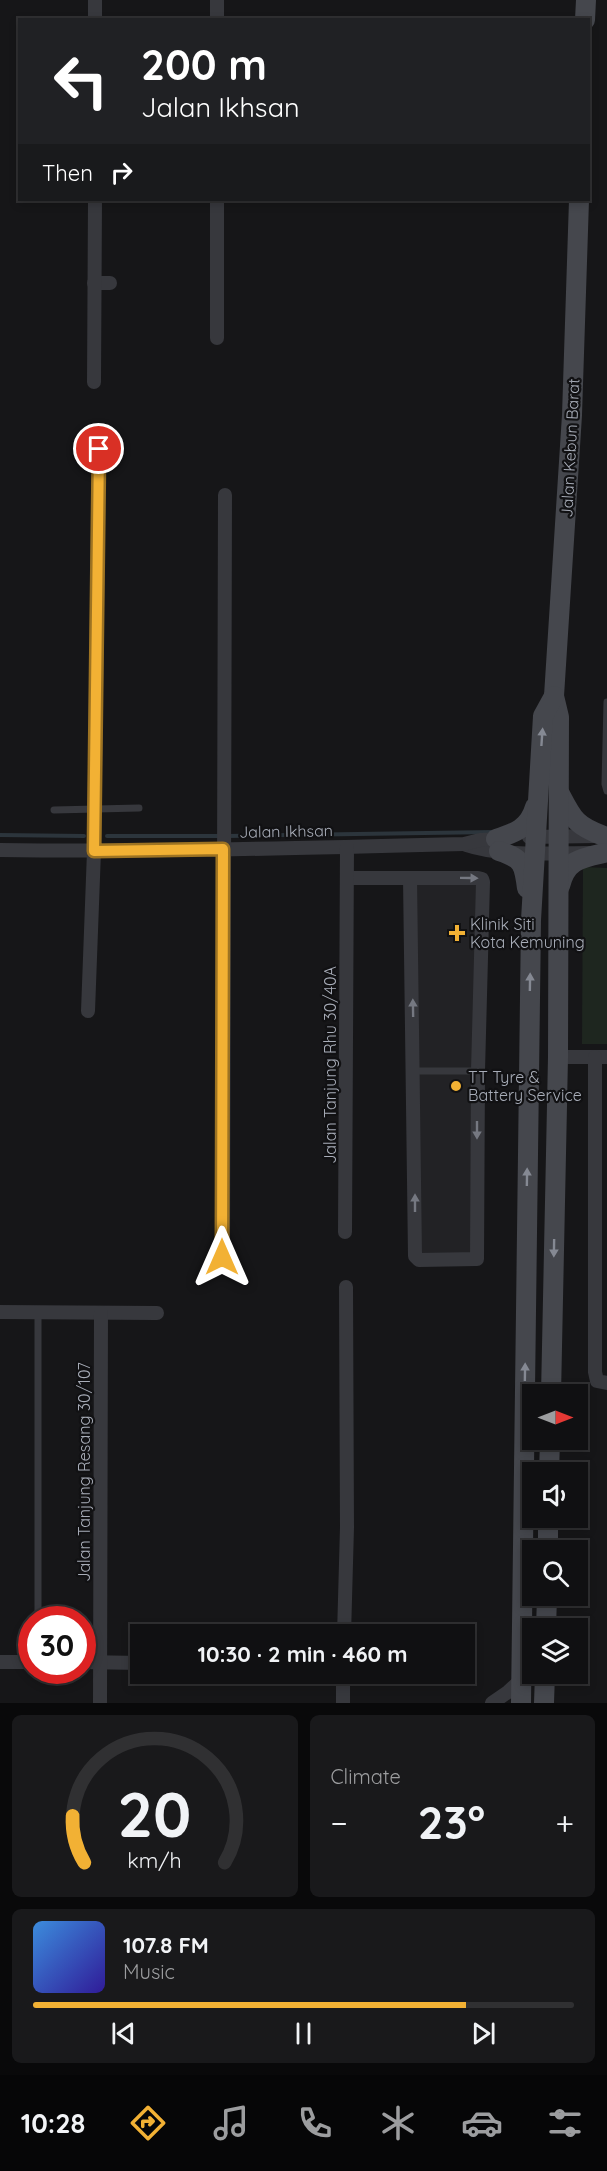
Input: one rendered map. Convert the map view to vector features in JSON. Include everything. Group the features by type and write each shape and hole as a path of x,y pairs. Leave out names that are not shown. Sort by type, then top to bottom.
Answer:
{"main road":[{"path":"585,18 586,0"},
{"name":"Jalan Kebun Barat","path":"551,1384 558,1057 559,717 554,696 572,415 579,201"},
{"name":"Jalan Kebun Barat","path":"531,920 543,716 554,696"},
{"path":"523,1618 531,920 523,866 517,858 498,845 524,827 530,820 539,782"},
{"path":"558,896 562,875 569,865 606,844 574,820 559,791"},
{"path":"521,1703 522,1679"},
{"path":"544,1703 545,1684"}],"street":[{"path":"95,0 95,18"},
{"path":"217,0 217,18"},
{"path":"94,201 94,382"},
{"path":"217,201 217,338"},
{"path":"94,283 110,283"},
{"path":"88,1011 94,851 99,449"},
{"path":"222,1257 225,495"},
{"name":"Jalan Ikhsan","path":"0,850 94,851 223,839 347,847 464,844 480,850 498,845 606,844"},
{"name":"Jalan Tanjung Rhu 30/40A","path":"345,1232 347,847"},
{"path":"347,878 410,878 478,878 483,882 478,1071 477,1258 419,1260 415,1256 410,878"},
{"path":"558,1057 601,1057 601,1278 596,1372 602,1382"},
{"path":"344,1624 347,1527 346,1287"},
{"path":"0,1312 157,1313"},
{"name":"Jalan Tanjung Resang 30/107","path":"100,1703 101,1313"},
{"path":"0,1662 18,1662"},
{"path":"96,1662 130,1663"},
{"path":"492,1703 522,1679"},
{"path":"343,1684 343,1703"}],"lane":[{"path":"607,702 605,784 607,791"},
{"path":"54,810 139,808"},
{"path":"414,1071 478,1071"},
{"path":"38,1311 38,1606"}],"shaded area":[{"path":"583,867 607,868 607,1044 582,1044"},
{"path":"416,884 478,884 472,1253 420,1254"}],"waterway":[{"path":"228,836 494,832"},
{"path":"0,835 84,836"},
{"path":"107,836 221,836"}],"place":[{"name":"Klinik Siti Kota Kemuning","path":"457,933"},
{"name":"TT Tyre & Battery Service","path":"456,1086"}],"route":[{"path":"99,449 94,851 223,849 222,1257"}]}
